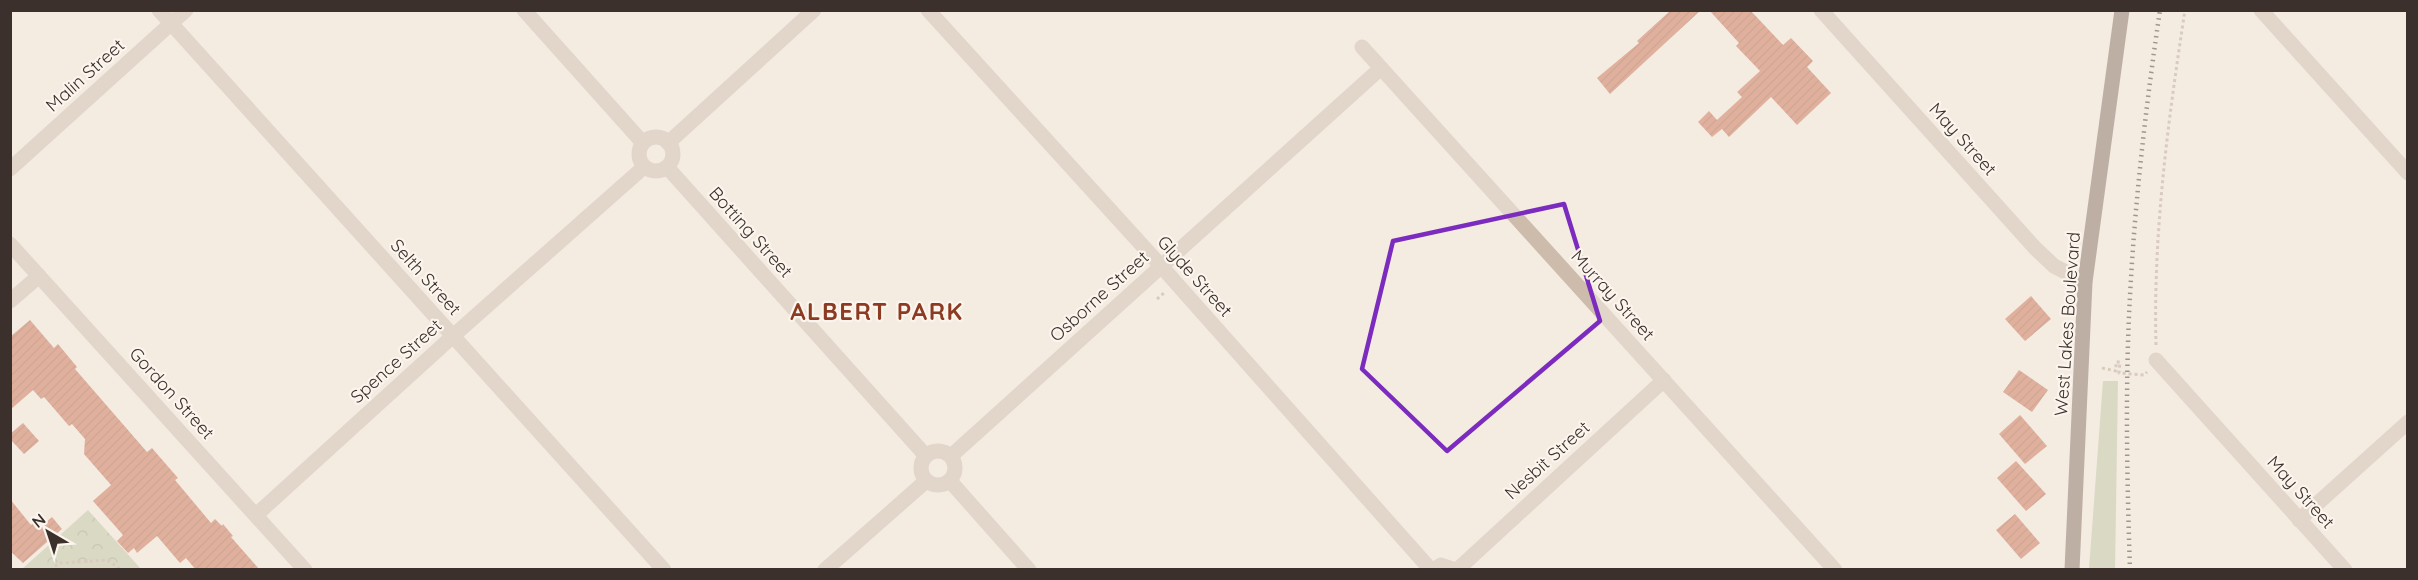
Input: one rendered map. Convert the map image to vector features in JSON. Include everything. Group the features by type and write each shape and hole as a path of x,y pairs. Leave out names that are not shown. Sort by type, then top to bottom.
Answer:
{"main road":[{"name":"West Lakes Boulevard","path":"2072,570 2085,282 2122,10"}],"street":[{"name":"Selth Street","path":"159,10 664,570"},
{"name":"Malin Street","path":"10,169 186,10"},
{"path":"524,10 643,143"},
{"path":"668,142 814,10"},
{"name":"Glyde Street","path":"928,10 1432,570"},
{"name":"May Street","path":"1821,10 2035,248 2054,266 2085,282"},
{"path":"2260,10 2408,173"},
{"name":"Murray Street","path":"1362,48 1835,570"},
{"name":"Osborne Street","path":"951,456 1381,68"},
{"path":"653,137 664,139 673,152 671,163 658,172 644,167 640,162 639,152 643,143 653,137"},
{"name":"Spence Street","path":"256,515 644,167"},
{"name":"Botting Street","path":"667,167 926,456"},
{"name":"Gordon Street","path":"10,244 305,570"},
{"path":"10,302 39,276"},
{"name":"May Street","path":"2156,360 2344,570"},
{"name":"Nesbit Street","path":"1456,570 1664,380"},
{"path":"2299,520 2408,422"},
{"path":"934,452 943,452 951,456 955,464 950,481 942,485 933,485 926,481 921,473 921,464 926,456 934,452"},
{"path":"825,570 926,481"},
{"path":"950,481 1029,570"},
{"path":"1432,570 1441,565 1456,570"}],"path":[{"path":"2102,368 2116,371 2116,362 2120,362 2119,373 2144,375 2156,360 2156,281 2163,177 2185,10"},
{"path":"50,570 60,563 108,560 121,570"}],"highlighted area":[{"path":"1564,204 1600,321 1447,451 1362,369 1393,241"}],"green space":[{"path":"2103,381 2118,381 2115,569 2089,569"},
{"path":"88,510 141,569 22,569"}],"building":[{"path":"1671,10 1701,10 1610,94 1597,78 1639,43 1637,41"},
{"path":"1709,10 1750,10 1783,45 1791,38 1813,61 1807,67 1831,93 1797,125 1771,97 1729,137 1722,129 1712,137 1698,122 1709,111 1717,120 1742,97 1737,92 1760,71 1736,46 1739,43"},
{"path":"2031,296 2051,319 2025,341 2005,319"},
{"path":"30,320 54,348 58,344 77,367 75,369 147,452 152,448 178,478 175,480 211,523 215,519 222,526 223,524 233,536 231,537 260,570 196,570 186,558 180,563 157,536 137,553 134,548 128,553 117,541 123,535 93,501 111,485 84,454 85,439 72,424 69,426 44,397 41,399 33,390 10,410 10,337"},
{"path":"2019,370 2048,390 2032,412 2003,392"},
{"path":"2020,415 2047,446 2025,464 1999,434"},
{"path":"23,423 39,441 24,454 10,439 10,434"},
{"path":"2016,461 2046,494 2026,511 1997,478"},
{"path":"10,499 31,525 33,523 38,529 52,517 62,529 23,563 10,551"},
{"path":"2015,514 2040,543 2021,559 1996,530"}],"railway":[{"path":"2130,570 2127,433 2130,296 2142,153 2160,10"}],"district":[{"name":"ALBERT PARK","path":"877,311"}]}
